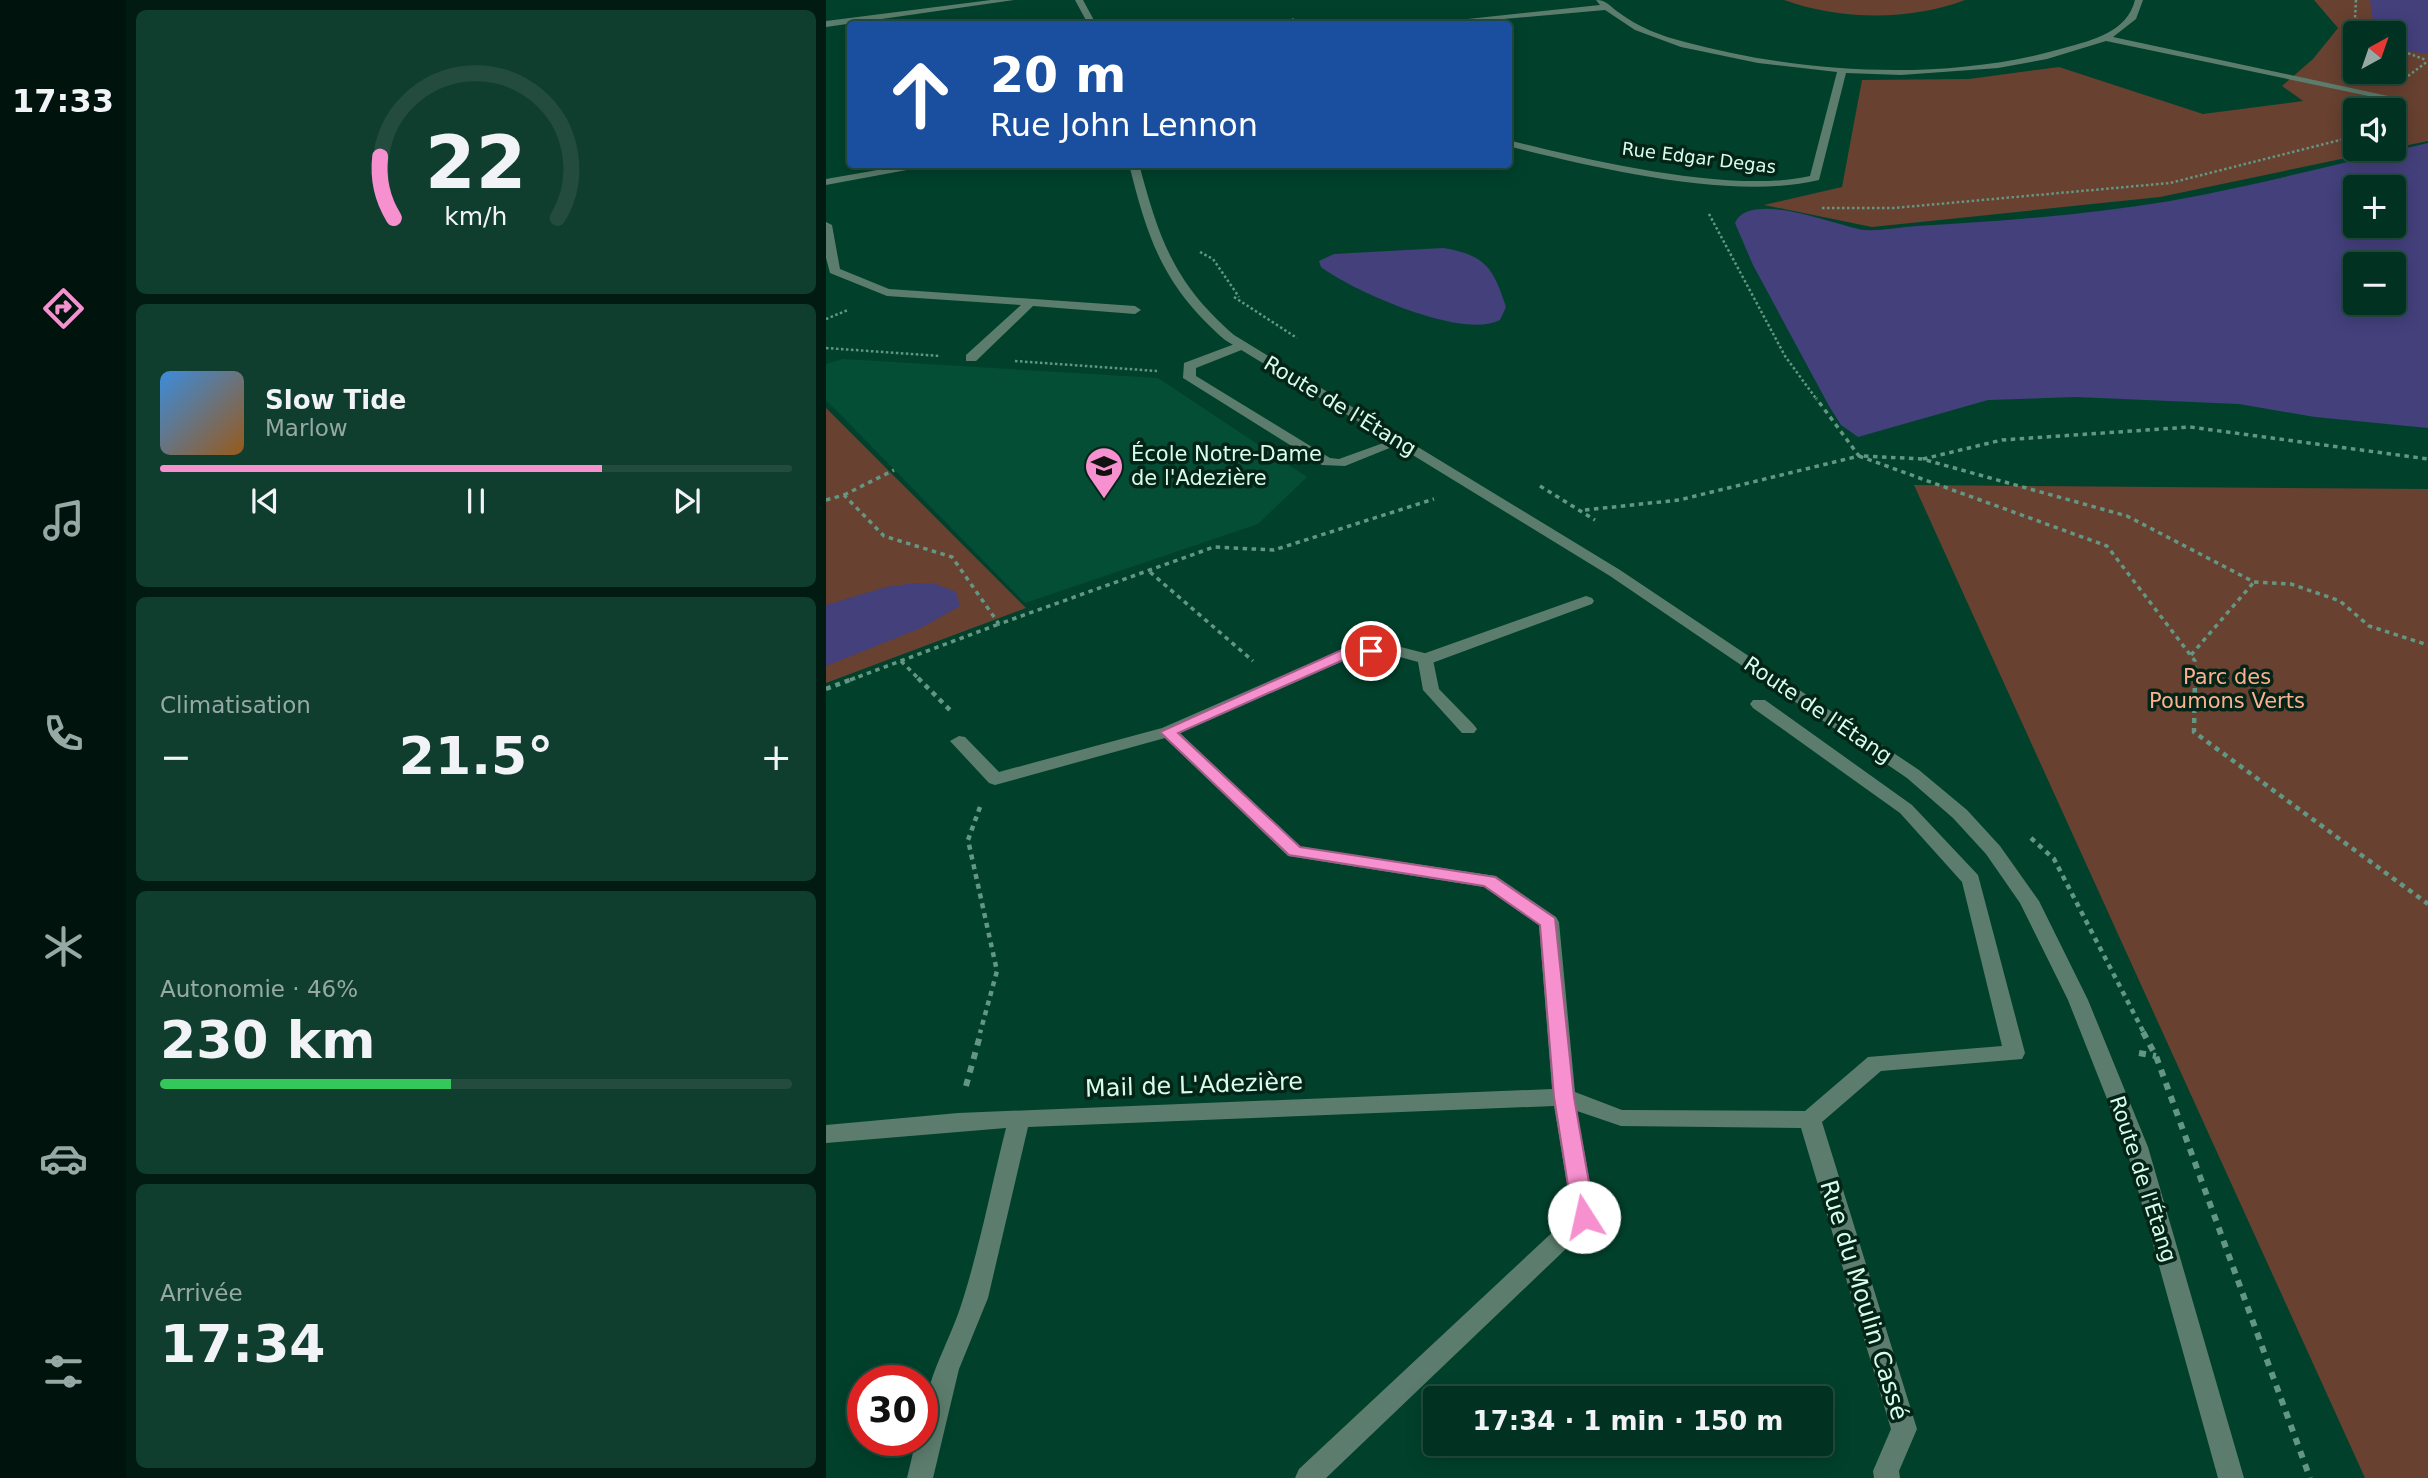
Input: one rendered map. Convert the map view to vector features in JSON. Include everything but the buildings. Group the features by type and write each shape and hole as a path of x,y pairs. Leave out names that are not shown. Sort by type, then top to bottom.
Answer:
{"street":[{"path":"826,24 1010,0"},
{"path":"1079,0 1090,21"},
{"path":"1452,21 1603,4 1634,26 1686,45 1751,59 1843,69 1910,70 1990,65 2046,56 2105,38 2133,18 2139,0"},
{"path":"879,16 883,21"},
{"path":"2105,38 2383,96"},
{"name":"Rue Edgar Degas","path":"1512,144 1594,163 1730,182 1803,184 1815,178 1843,69"},
{"path":"826,182 910,168"},
{"name":"Route de l'Étang","path":"1135,168 1147,218 1164,260 1207,321 1240,346 1615,573 1913,774 1961,814 1993,850 2029,901 2072,988 2137,1147 2231,1478"},
{"path":"826,225 834,271 887,292 1135,310"},
{"path":"971,358 1029,303"},
{"path":"1240,346 1189,366 1190,378 1327,462 1340,463 1399,440"},
{"path":"960,741 995,779 1168,732 1349,652 1393,650 1426,659 1586,601"},
{"path":"1426,659 1430,690 1468,729"},
{"path":"1564,1097 1621,1118 1810,1120 1876,1063 2014,1054 1971,880 1906,809 1759,704"},
{"path":"1168,732 1295,852 1489,881 1549,922 1564,1097 1584,1217 1308,1478"},
{"name":"Mail de L'Adezière","path":"826,1134 958,1121 1564,1097"},
{"path":"920,1478 946,1369 976,1298 1019,1118"},
{"name":"Rue du Moulin Cassé","path":"1810,1120 1904,1429 1886,1471 1887,1478"}],"path":[{"path":"2356,0 2355,18 2359,21"},
{"path":"2406,53 2427,61"},
{"path":"1819,208 1894,208 2170,183 2343,139"},
{"path":"1717,212 1707,214 1785,356 1859,456 2107,546 2195,661 2194,732 2428,904"},
{"path":"1922,459 2002,440 2190,427 2428,459"},
{"path":"1584,510 1679,500 1859,456 1922,459 2127,516 2254,582 2291,584 2340,601 2370,626 2428,645"},
{"path":"826,500 844,495 894,470"},
{"path":"844,495 884,536 952,557 999,624"},
{"path":"826,689 1214,547 1274,550 1447,495"},
{"path":"1150,572 1279,683"},
{"path":"2191,655 2254,582"},
{"path":"901,661 959,720 960,741"},
{"path":"958,1121 997,971 968,840 977,810 995,779"}],"shaded area":[{"path":"2370,0 2428,0 2428,54 2406,50 2406,21 2373,21"},
{"path":"2428,143 2428,428 2315,417 2239,404 2076,397 1988,400 1858,437 1841,425 1829,406 1753,265 1735,223 1744,213 1758,209 1795,212 1864,230 2076,214 2203,195 2352,161 2406,161 2406,148"},
{"path":"1443,248 1469,255 1486,265 1497,282 1506,307 1500,320 1483,324 1460,324 1408,310 1336,277 1321,267 1319,261 1334,254"},
{"name":"École Notre-Dame de l'Adezière","path":"843,359 1158,378 1307,477 1258,524 1025,603 826,400 826,364"},
{"path":"914,583 936,584 956,592 960,606 921,628 826,666 826,605 886,587"}],"green space":[{"path":"1784,0 1965,0 1921,12 1874,15 1828,11"},
{"path":"2314,0 2428,0 2428,141 2406,146 2406,98 2343,98 2343,159 2160,197 1872,227 1764,205 1842,187 1862,80 1969,79 2059,67 2203,114 2303,101 2282,86 2313,59 2338,28"},
{"path":"826,408 1026,608 826,683"},
{"name":"Parc des Poumons Verts","path":"1914,485 2428,489 2428,1478 2365,1478"}],"place":[{"name":"École Notre-Dame de l'Adezière","path":"1104,500"}],"route":[{"path":"1371,651 1349,652 1168,732 1295,852 1489,881 1549,922 1564,1097 1584,1217"}]}
